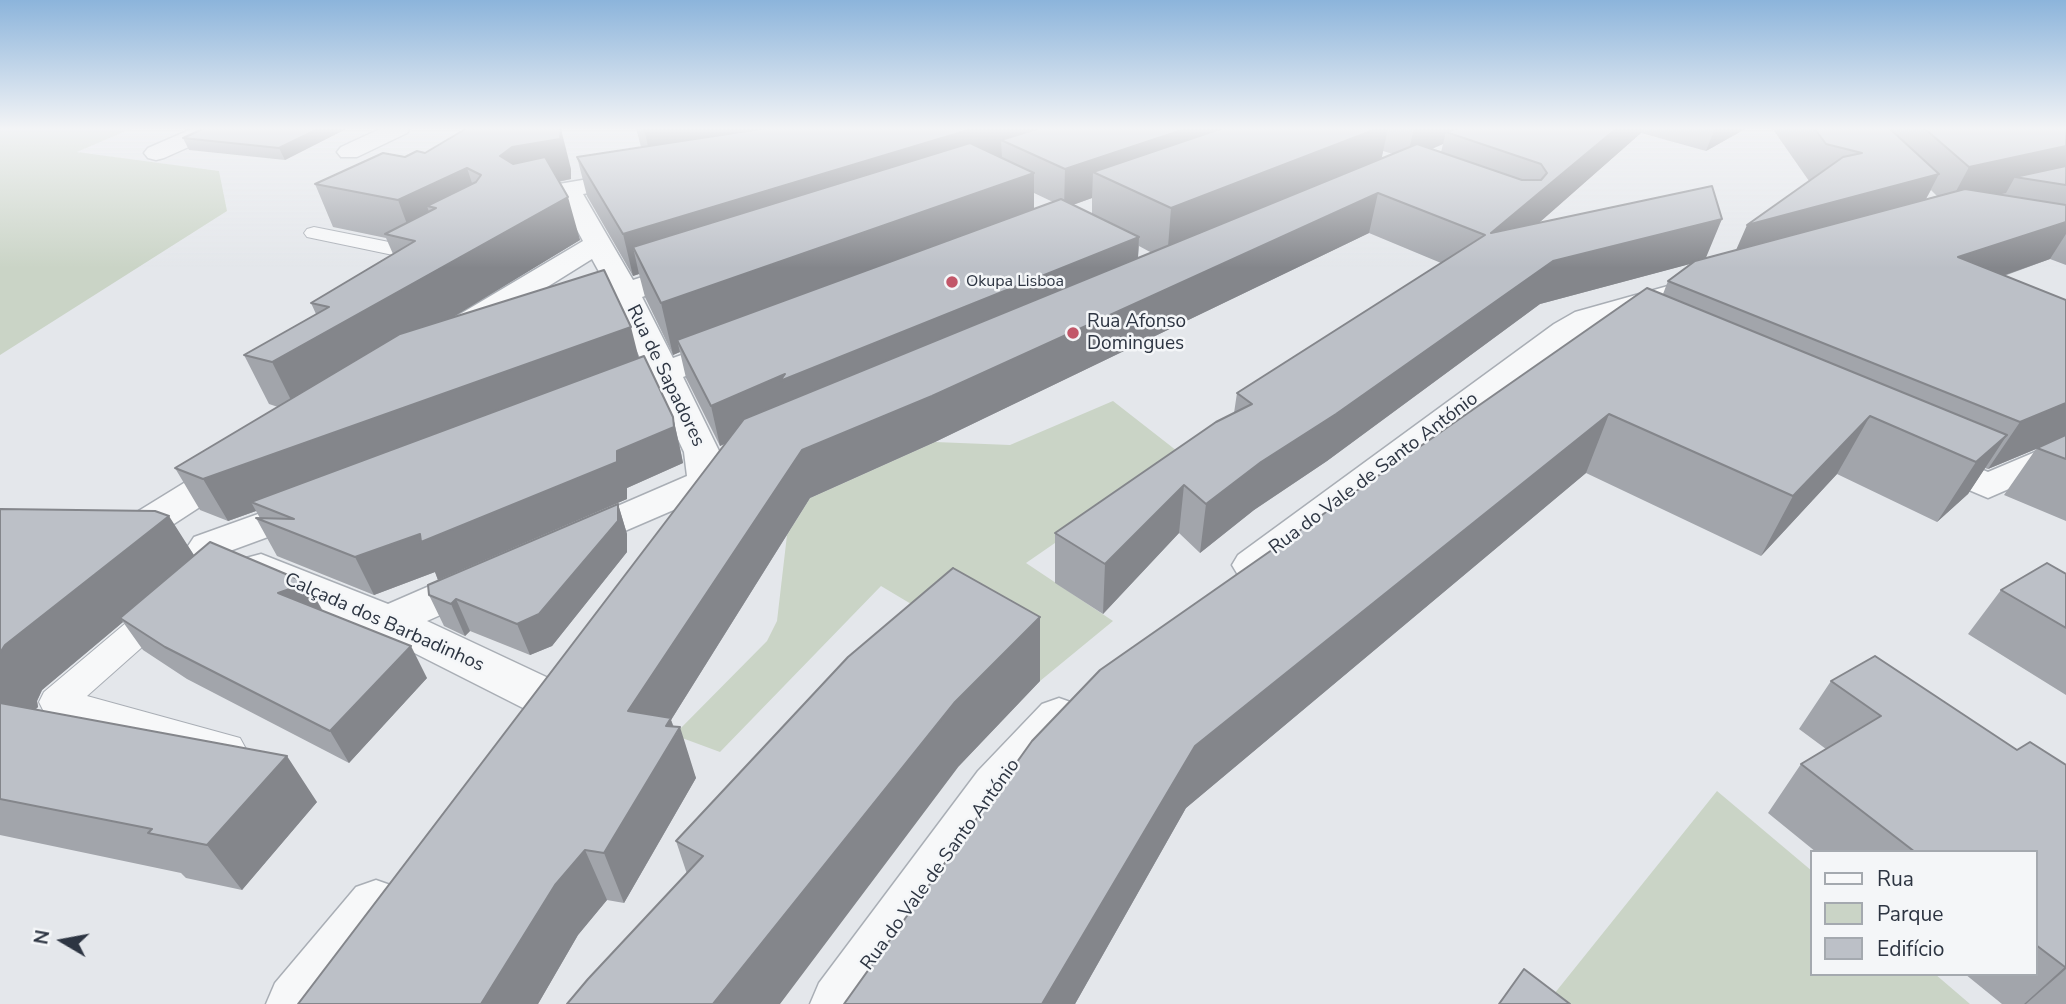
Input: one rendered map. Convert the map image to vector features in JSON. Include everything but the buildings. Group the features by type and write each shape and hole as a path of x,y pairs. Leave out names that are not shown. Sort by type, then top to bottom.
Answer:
{"street":[{"path":"654,175 569,184 598,243 434,349 524,325 715,262"},
{"name":"Rua de Sapadores","path":"598,243 702,452 707,482"},
{"name":"Rua do Vale de Santo António","path":"1226,585 1566,331 1598,316 1703,285"},
{"path":"1598,316 1648,337"},
{"path":"571,408 754,339"},
{"path":"655,549 707,482 736,458 762,447"},
{"path":"1900,447 1988,486 2066,450"},
{"name":"Calçada dos Barbadinhos","path":"260,452 126,526 205,567 388,621 542,696"},
{"path":"388,621 707,482"},
{"path":"205,567 338,497"},
{"name":"Rua do Vale de Santo António","path":"840,1004 996,786 1025,751 1085,693"},
{"path":"296,1004 407,866"}],"lane":[{"path":"314,233 417,254 449,236"},
{"path":"205,567 57,702 260,758"}],"green space":[{"path":"0,175 220,175 227,211 0,355"},
{"path":"1113,401 1186,458 1178,458 1026,563 1113,621 1040,681 881,586 720,752 674,735 767,641 777,621 787,535 810,498 935,442 1010,445"},
{"path":"1717,791 1811,870 1811,976 1937,976 1970,1004 1546,1004"}],"place":[{"name":"Okupa Lisboa","path":"952,282"},
{"name":"Rua Afonso Domingues","path":"1073,333"}]}
